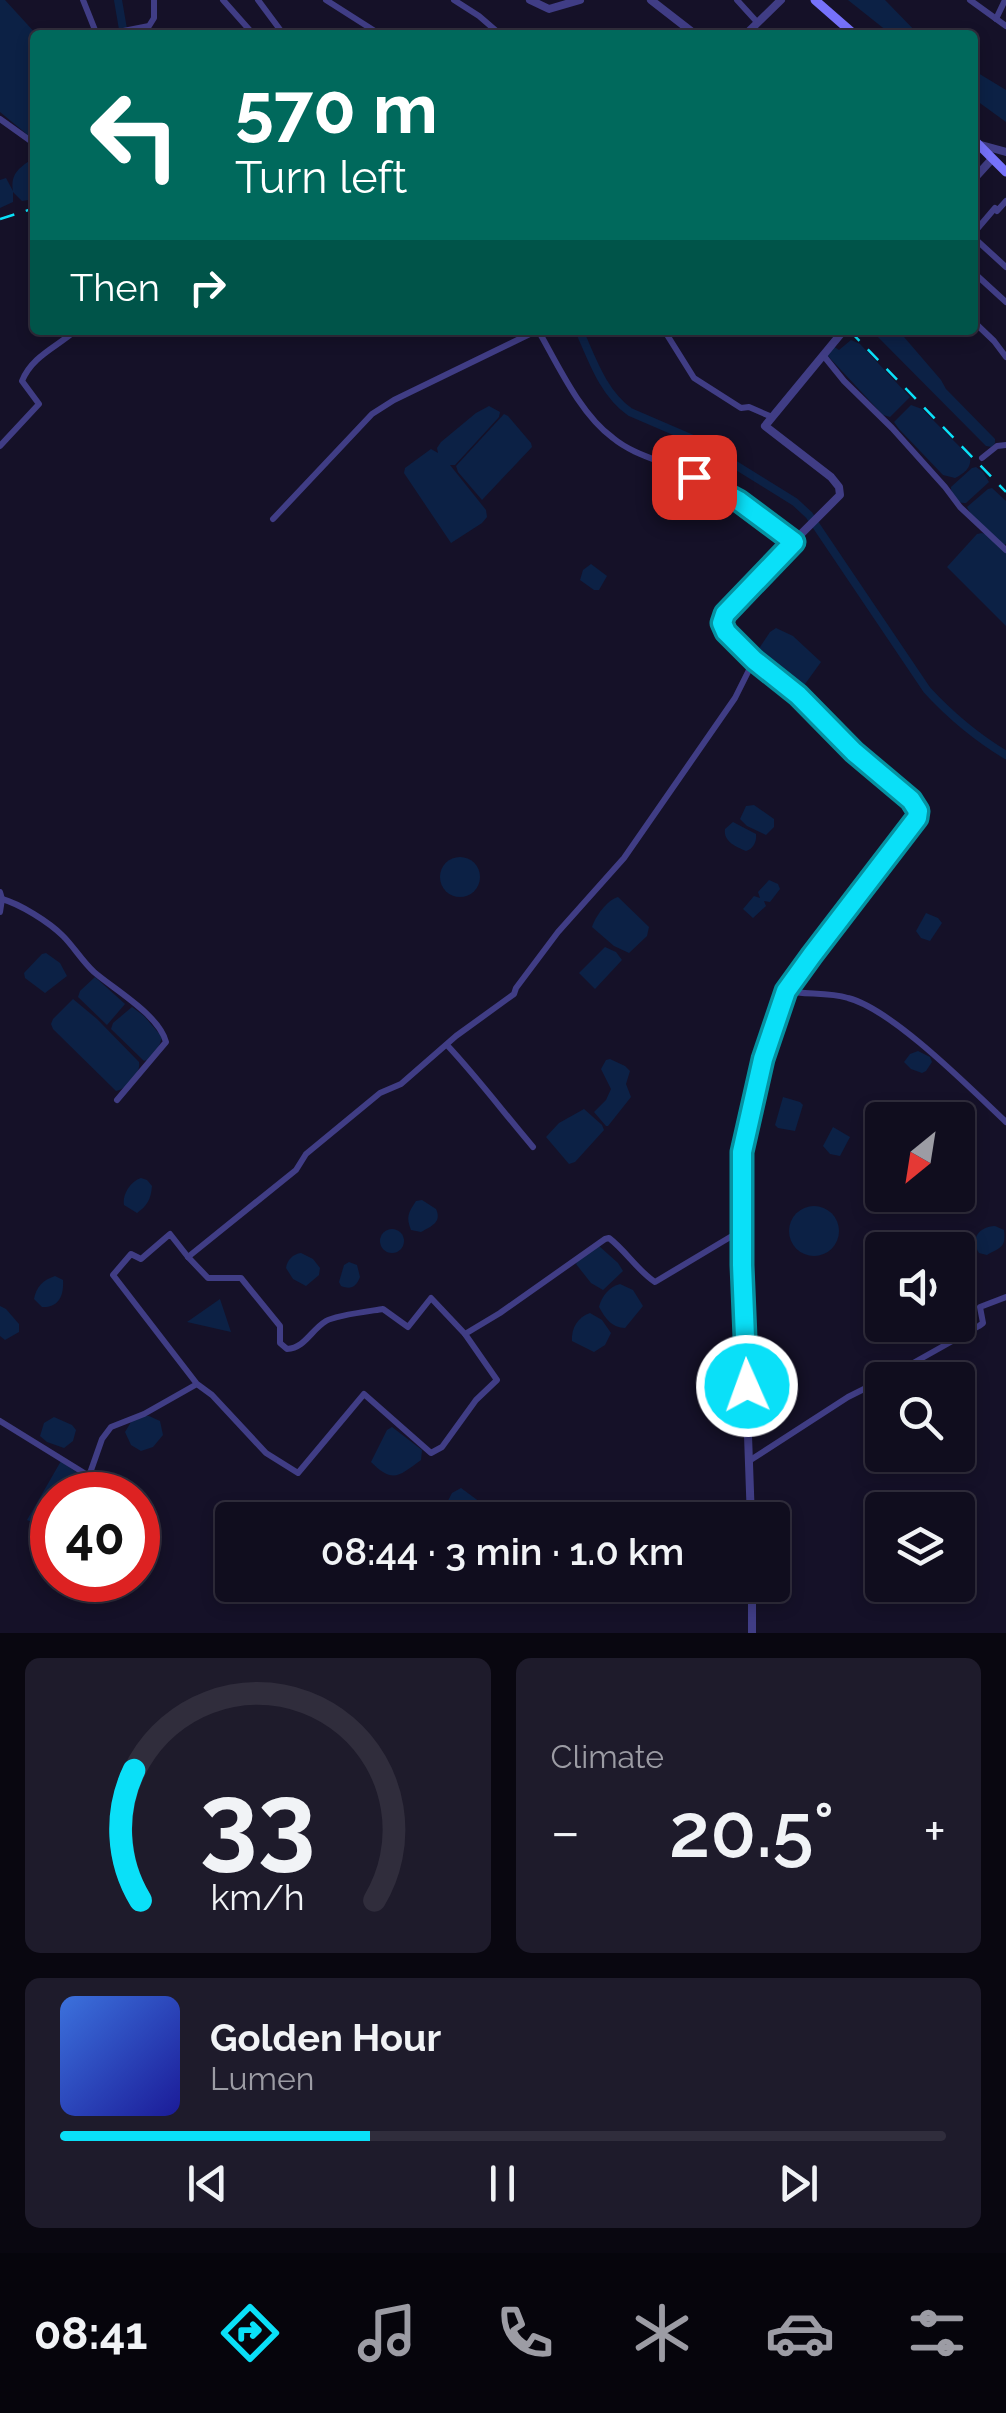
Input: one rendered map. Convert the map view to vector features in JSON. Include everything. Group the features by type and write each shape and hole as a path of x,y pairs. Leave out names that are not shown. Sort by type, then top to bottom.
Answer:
{"main road":[{"path":"814,0 850,30"},
{"path":"978,144 1006,172"}],"street":[{"path":"83,0 100,30"},
{"path":"153,30 154,0"},
{"path":"223,0 250,30"},
{"path":"258,0 280,30"},
{"path":"326,0 373,30"},
{"path":"454,0 496,30"},
{"path":"530,0 549,9 580,0"},
{"path":"651,0 690,30"},
{"path":"738,0 757,22"},
{"path":"750,30 781,0"},
{"path":"970,0 1006,26"},
{"path":"996,19 1005,0"},
{"path":"122,30 151,24"},
{"path":"0,119 30,140"},
{"path":"978,143 1006,152"},
{"path":"978,174 992,159"},
{"path":"978,228 1006,201"},
{"path":"978,241 1006,267"},
{"path":"978,276 1005,298"},
{"path":"978,326 1006,357"},
{"path":"0,446 38,404 22,381 29,368 69,335"},
{"path":"273,519 372,414 528,335"},
{"path":"541,335 566,380 613,438 716,488 796,540"},
{"path":"667,335 694,378 742,408 772,417"},
{"path":"750,1502 742,1152 763,1059 786,991 917,818 918,811 911,800 854,752 798,695 754,660 722,623 749,586 841,491 813,462 766,427 839,335"},
{"path":"822,354 960,507 1006,550"},
{"path":"982,458 1006,444"},
{"path":"188,1257 296,1170 306,1154 380,1093 401,1084 514,994 558,932 624,858 735,698 754,660"},
{"path":"0,912 1,896 60,933 90,968 164,1032 166,1042 117,1100"},
{"path":"786,991 849,998 879,1012 1006,1122"},
{"path":"447,1044 533,1148"},
{"path":"464,1334 605,1239 619,1246 655,1282 742,1230"},
{"path":"170,1234 208,1278 241,1278 280,1326 280,1343 287,1350 302,1345 329,1319 368,1311 383,1309 408,1328 431,1298 464,1334 497,1380 476,1400 442,1447 431,1453 364,1394 298,1473 266,1453 197,1384 113,1275 130,1254 142,1259 170,1234"},
{"path":"915,1362 979,1326 983,1322 980,1307 1006,1297"},
{"path":"0,1421 89,1476 102,1439 111,1427 144,1414 197,1384"},
{"path":"749,1461 865,1389"},
{"path":"752,1602 752,1633"}],"water":[{"path":"0,0 5,0 32,30 30,137 0,112"},
{"path":"848,0 885,0 914,30 886,30"},
{"path":"978,73 1006,90 1006,122 978,102"},
{"path":"30,161 30,200 22,201 13,192 13,202 0,208 0,180 6,178 13,191 15,175"},
{"path":"876,335 902,335 946,389 995,439 992,447 986,446"},
{"path":"851,340 860,344 910,397 890,417 883,415 827,355 833,346 839,350"},
{"path":"911,405 922,409 970,457 964,472 955,478 943,475 899,429 894,422"},
{"path":"489,406 500,412 499,417 455,465 450,465 486,510 487,517 451,543 404,473 405,468 431,449 438,453 441,442"},
{"path":"504,414 532,447 482,500 456,466"},
{"path":"976,467 989,482 966,503 960,502 951,487"},
{"path":"992,488 1006,501 1004,545 967,507"},
{"path":"982,533 1006,553 1006,626 947,567"},
{"path":"591,564 607,576 599,590 580,580 583,570"},
{"path":"776,628 793,636 821,662 800,691 781,679 758,650"},
{"path":"754,805 774,819 774,827 766,835 740,819 746,806"},
{"path":"733,822 756,834 753,847 746,851 728,841 725,829"},
{"path":"460,857 474,863 480,877 474,891 460,897 446,891 440,877 446,863"},
{"path":"769,880 780,889 770,902 764,901 766,906 753,918 743,909 754,896 760,898 758,892"},
{"path":"618,897 649,927 647,936 629,953 592,927 602,909"},
{"path":"926,913 942,923 930,941 916,931"},
{"path":"605,947 622,960 595,989 579,973"},
{"path":"46,953 60,963 67,976 45,993 24,973"},
{"path":"95,977 125,1004 107,1025 78,997"},
{"path":"73,999 139,1062 136,1076 125,1087 116,1091 53,1029 53,1019"},
{"path":"132,1007 162,1037 156,1052 144,1061 111,1029"},
{"path":"918,1051 932,1062 922,1073 904,1062"},
{"path":"610,1059 630,1071 626,1084 631,1097 606,1126 594,1112 611,1089 601,1069"},
{"path":"783,1097 803,1105 795,1131 775,1125"},
{"path":"584,1109 604,1130 569,1164 546,1137 559,1123"},
{"path":"833,1127 850,1137 840,1156 830,1154 823,1146"},
{"path":"141,1178 152,1186 148,1202 137,1213 124,1205 124,1197 128,1188"},
{"path":"422,1200 436,1209 438,1217 421,1232 411,1230 408,1218 416,1201"},
{"path":"814,1206 831,1214 839,1231 831,1248 814,1256 797,1248 789,1231 797,1214"},
{"path":"995,1226 1004,1230 1003,1244 987,1255 979,1253 975,1243 984,1229"},
{"path":"392,1229 404,1241 392,1253 380,1241"},
{"path":"599,1246 623,1271 603,1290 591,1283 576,1264"},
{"path":"301,1253 320,1268 319,1275 306,1286 293,1279 286,1268 291,1258"},
{"path":"344,1265 357,1265 360,1277 348,1288 339,1282"},
{"path":"55,1276 63,1280 61,1295 53,1305 42,1307 34,1299 36,1291"},
{"path":"620,1284 633,1290 643,1306 625,1328 609,1322 599,1307 606,1292"},
{"path":"220,1299 231,1332 187,1322"},
{"path":"0,1306 19,1324 19,1332 5,1340 0,1336"},
{"path":"590,1313 602,1320 611,1333 605,1345 594,1352 572,1341 576,1324"},
{"path":"144,1416 160,1421 163,1435 153,1447 141,1451 131,1445 125,1432 131,1422"},
{"path":"54,1417 76,1430 73,1441 64,1448 40,1436 44,1423"},
{"path":"392,1427 422,1450 421,1460 396,1475 385,1473 371,1462"},
{"path":"61,1461 76,1472 55,1472"},
{"path":"461,1488 480,1502 447,1502"}],"waterway":[{"path":"118,0 123,30"},
{"path":"581,335 605,385 630,412 695,440 795,502 809,515 927,690 964,726 1006,755"}],"railway":[{"path":"0,219 30,210"},
{"path":"854,335 1006,492"}],"route":[{"path":"694,477 739,501 794,542 725,614 722,623 726,632 911,800 918,811 917,818 786,991 772,1027 742,1152 747,1386"}]}
